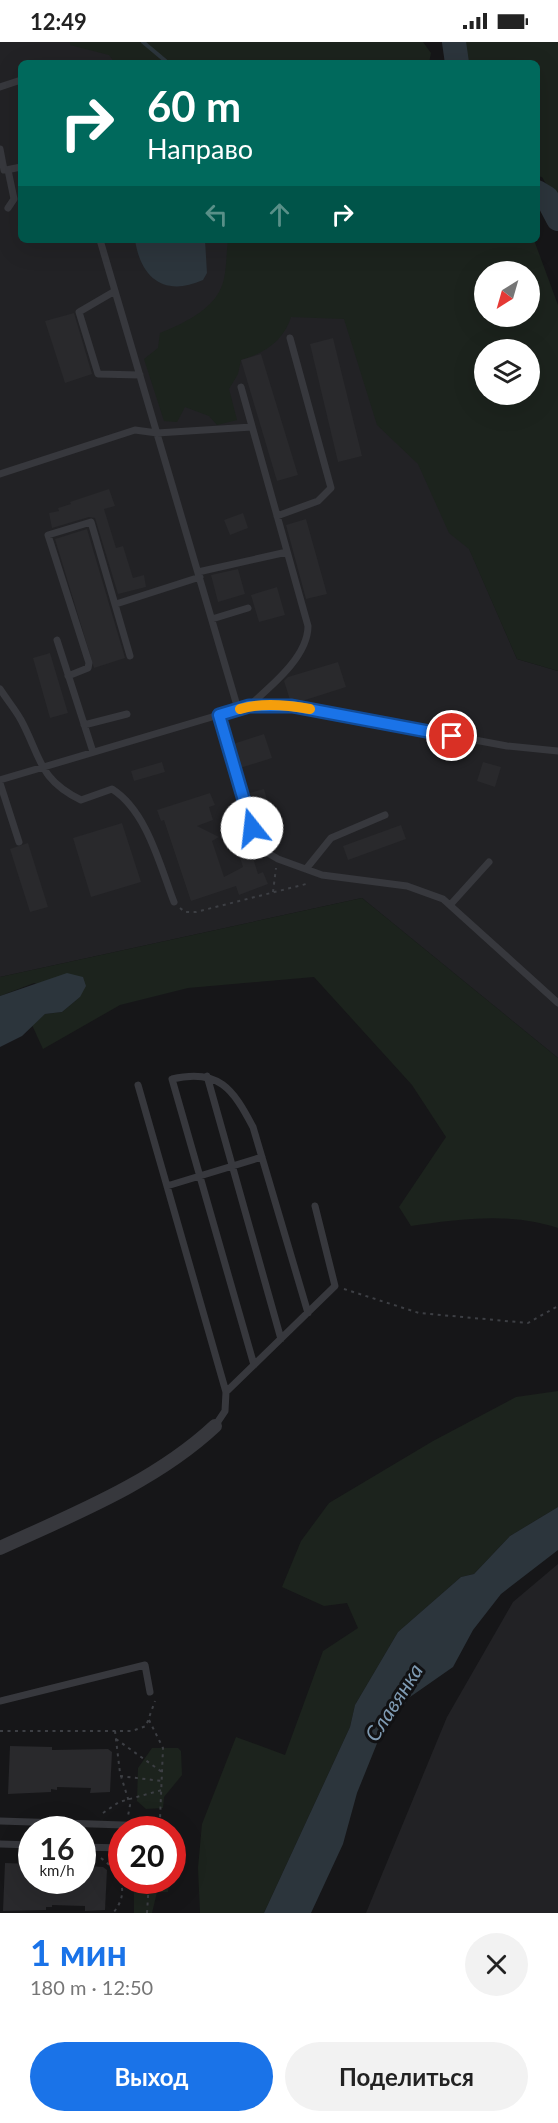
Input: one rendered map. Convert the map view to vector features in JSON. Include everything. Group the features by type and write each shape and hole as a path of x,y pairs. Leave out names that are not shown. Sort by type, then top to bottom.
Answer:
{"street":[{"path":"0,1548 119,1492 198,1442 214,1426"}],"lane":[{"path":"0,87 18,81"},
{"path":"0,149 14,200 8,208"},
{"path":"101,243 238,709"},
{"path":"115,291 79,312 98,374 140,375"},
{"path":"277,516 318,501 331,488 290,338"},
{"path":"241,387 308,626 308,638 295,659 249,706"},
{"path":"0,474 135,430 157,433 252,427"},
{"path":"68,676 88,668 90,663 48,536 91,522 130,656"},
{"path":"116,604 199,575 287,552"},
{"path":"212,619 248,608"},
{"path":"57,640 93,752"},
{"path":"0,689 21,721 40,767 69,794 81,800 112,789 123,796 148,837 174,903"},
{"path":"19,842 0,781 40,767 249,706 292,706 507,746 558,751"},
{"path":"84,725 127,714"},
{"path":"219,715 252,828 266,852 278,859 322,875 407,886 427,891 451,904 558,1003"},
{"path":"306,869 332,838 384,815"},
{"path":"451,904 489,862"},
{"path":"254,1365 172,1079 190,1075 207,1076 225,1085 238,1098 254,1127 308,1313"},
{"path":"207,1076 281,1340"},
{"path":"138,1084 226,1392 225,1411 214,1426"},
{"path":"167,1186 262,1157"},
{"path":"226,1392 335,1286 315,1206"},
{"path":"0,1701 145,1665 150,1692"},
{"path":"0,1821 108,1825"},
{"path":"0,1844 18,1845"}],"path":[{"path":"273,892 278,859"},
{"path":"174,903 185,912 196,912 306,885 322,875"},
{"path":"335,1286 419,1313 528,1323 558,1306"},
{"path":"0,1731 132,1731 146,1726 149,1720 155,1702 150,1692"},
{"path":"149,1720 163,1748 160,1816"},
{"path":"114,1730 120,1776 128,1799 127,1816"},
{"path":"116,1739 162,1772"},
{"path":"120,1776 162,1781"},
{"path":"96,1818 128,1799 162,1790"},
{"path":"96,1854 108,1863"},
{"path":"113,1913 122,1898 122,1894"},
{"path":"147,1913 148,1894"}],"shaded area":[{"path":"0,42 250,42 258,60 18,60 18,243 337,243 517,659 558,671 558,1058 362,898 0,977"},
{"path":"70,42 423,42 431,53 430,60 113,60 109,55 70,45"},
{"path":"463,42 558,42 558,204 540,177 540,60 467,60"},
{"path":"228,243 535,243 558,305 558,671 517,659 469,549 449,533 418,464 377,425 344,319 291,317 278,340 265,350 241,360 238,374 229,389 237,420 217,425 209,416 185,407 177,422 164,421 144,359 158,348 160,333 195,316 210,303 221,288"},
{"path":"362,898 558,1058 558,1228 503,1218 466,1219 411,1226 399,1207 446,1137 412,1085 314,977 188,988 120,1005 43,1049 32,1025 45,1014 62,1012 80,997 34,983 0,996 0,977"},
{"path":"558,1391 558,1507 510,1536 474,1574 461,1577 398,1632 355,1705 350,1727 264,1913 200,1913 198,1868 202,1824 236,1737 285,1755 323,1651 358,1628 347,1603 324,1606 282,1587 301,1541 329,1503 433,1441 516,1397"},
{"path":"558,1564 558,1913 366,1913 447,1717 513,1602"},
{"path":"152,1748 178,1748 181,1751 182,1775 164,1797 163,1808 146,1809 137,1801 138,1768"},
{"path":"134,1894 157,1894 152,1913 134,1913"}],"water":[{"path":"136,243 205,243 207,273 203,280 189,285 166,285 149,274 138,254"},
{"path":"67,973 83,977 86,986 80,997 62,1012 45,1014 22,1036 0,1047 0,996"},
{"name":"Славянка","path":"558,1507 558,1550 501,1594 473,1630 453,1667 410,1697 380,1736 357,1793 343,1844 311,1913 264,1913 350,1727 355,1705 398,1632 461,1577 474,1574 510,1536"}],"building":[{"path":"74,313 92,374 65,383 45,321"},
{"path":"333,338 362,456 338,462 310,344"},
{"path":"261,354 298,475 277,481 241,360"},
{"path":"109,489 115,506 104,509 116,548 123,546 133,578 144,575 146,587 118,594 95,518 89,517 52,528 49,513 59,511 58,508 71,504 70,502"},
{"path":"243,513 248,528 230,535 224,520"},
{"path":"306,519 327,594 306,599 286,525"},
{"path":"87,529 125,658 94,668 55,539"},
{"path":"238,569 245,594 218,602 211,575"},
{"path":"277,587 285,615 259,622 251,595"},
{"path":"50,653 68,713 50,718 33,658"},
{"path":"338,662 346,687 299,702 290,700 284,681 288,677"},
{"path":"264,734 272,758 240,768 233,744"},
{"path":"162,762 165,772 134,781 131,771"},
{"path":"483,762 501,767 495,787 477,781"},
{"path":"264,789 274,824 261,828 250,793"},
{"path":"210,793 215,805 209,807 213,820 197,826 219,837 212,841 224,877 243,867 238,851 250,848 258,874 263,872 268,884 239,895 236,886 191,901 164,820 161,821 157,810"},
{"path":"122,823 141,882 91,897 73,838"},
{"path":"401,825 406,839 348,860 343,846"},
{"path":"28,843 48,907 30,912 10,849"},
{"path":"10,1746 52,1747 52,1750 108,1749 112,1752 110,1792 90,1793 91,1788 57,1787 57,1790 51,1789 51,1792 8,1794"},
{"path":"5,1863 18,1863 18,1894 96,1894 96,1867 107,1870 105,1910 85,1911 85,1906 52,1905 52,1907 46,1907 46,1910 3,1911"}],"waterway":[{"path":"143,42 164,60"},
{"path":"454,42 457,60"},
{"path":"540,194 547,198 558,219"}],"slow traffic":[{"path":"240,709 249,706 292,706 310,709"}],"route":[{"path":"252,828 219,715 249,706 292,706 452,736"}]}
